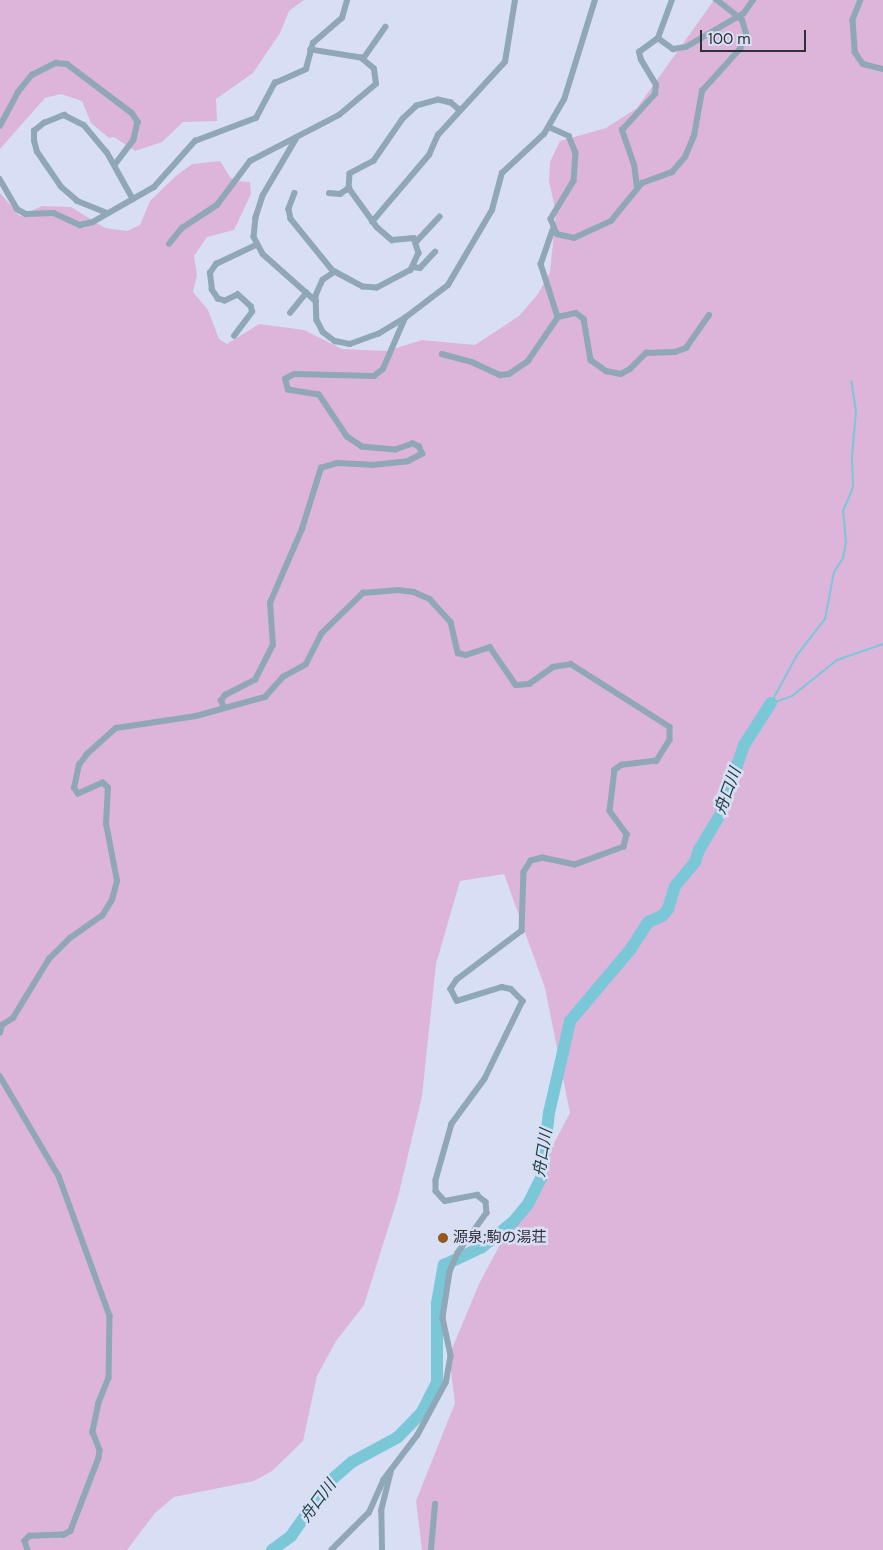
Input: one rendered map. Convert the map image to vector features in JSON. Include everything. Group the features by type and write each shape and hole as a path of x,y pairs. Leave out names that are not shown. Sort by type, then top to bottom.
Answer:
{"street":[{"path":"0,178 17,209 26,214 54,213 80,226 134,199 154,188 195,141 256,118 276,83 306,69 311,50 318,37 342,18 347,0"},
{"path":"372,222 429,155 438,135 505,62 515,0"},
{"path":"334,272 319,286 316,301 319,326 342,344 366,339 406,318 448,285 487,222 496,202 502,173 549,127 572,79 595,0"},
{"path":"638,188 634,165 622,130 655,94 655,80 639,56 641,49 658,38 672,0"},
{"path":"553,230 569,239 604,226 616,217 638,188 645,182 672,172 684,157 694,136 704,88 744,44 746,30 742,20 716,0"},
{"path":"658,38 673,50 681,49 737,18 753,0"},
{"path":"861,0 853,20 856,52 862,64 883,69"},
{"path":"362,59 385,27"},
{"path":"169,244 182,228 216,205 250,161 339,115 376,84 377,74 362,59 311,50"},
{"path":"0,126 18,92 32,75 56,63 67,64 132,113 138,122 134,140 116,165"},
{"path":"417,241 406,236 392,240 372,222 349,188 350,174 374,161 403,119 417,106 438,100 451,103 460,111"},
{"path":"106,213 77,202 66,193 37,152 34,131 52,118 69,116 89,130 116,165 134,199"},
{"path":"549,127 569,136 576,158 571,188 552,213 553,230 541,264 558,317"},
{"path":"297,138 259,207 254,231 256,244 316,301"},
{"path":"329,193 340,194 349,188"},
{"path":"295,194 289,209 291,219 334,272 344,274 363,287 377,288 413,267 419,253 417,241"},
{"path":"417,241 439,216"},
{"path":"234,336 252,312 252,307 238,295 225,301 218,300 212,290 210,273 216,264 256,244"},
{"path":"413,267 420,268 435,252"},
{"path":"290,313 306,293"},
{"path":"442,354 472,362 500,375 509,374 528,361 558,317 576,313 582,316 592,360 606,371 621,374 630,369 646,353 675,352 686,348 709,315"},
{"path":"224,708 221,704 222,698 255,680 270,652 273,638 270,603 302,529 321,468 337,463 372,465 408,461 422,454 420,447 413,444 396,450 362,447 347,436 319,394 288,390 285,379 294,374 374,376 383,369 406,318"},
{"path":"0,1033 2,1025 13,1018 49,959 79,930 102,916 115,891 116,871 106,824 108,788 103,783 78,794 74,781 79,765 97,743 116,728 196,716 265,697 283,677 306,664 321,634 357,597 369,591 414,592 430,599 451,622 458,652 466,655 490,647 516,685 529,684 553,667 571,664 654,714 672,732 670,740 657,761 622,765 615,770 610,811 627,834 624,847 575,865 543,858 531,861 524,872 522,930 457,980 451,989 457,1001 494,988 506,988 519,996 522,1005 485,1079 452,1124 436,1180 436,1192 445,1201 477,1195 486,1202 487,1213 458,1253 450,1272 443,1318 451,1356 446,1383 418,1435 391,1471 369,1513 332,1550"},
{"path":"0,1076 59,1176 110,1316 109,1378 99,1403 93,1432 100,1450 99,1458 71,1531 64,1536 30,1536 25,1541 28,1550"},
{"path":"382,1550 382,1511 391,1471"},
{"path":"432,1550 436,1504"}],"shaded area":[{"path":"0,0 304,0 289,11 280,33 253,73 216,99 217,121 183,122 162,142 135,151 114,137 109,138 91,123 82,101 61,94 45,98 0,149"},
{"path":"714,0 883,0 883,1550 422,1550 416,1501 455,1403 449,1356 479,1284 570,1113 545,988 504,874 460,881 436,964 422,1096 398,1197 364,1305 336,1341 317,1376 303,1441 272,1471 254,1481 174,1497 155,1513 127,1550 0,1550 0,193 20,216 42,206 71,207 105,228 127,231 140,225 150,201 176,176 192,164 220,161 230,177 235,181 250,182 251,194 234,230 207,237 194,256 197,275 193,292 208,310 219,339 227,344 259,324 304,330 342,349 387,351 422,340 475,345 519,316 538,294 550,272 556,213 549,181 550,162 560,141 606,128 637,108"}],"waterway":[{"path":"771,703 797,655 825,619 834,572 843,558 846,543 843,511 853,487 852,456 856,411 851,381"},
{"path":"772,703 792,696 837,660 883,644"},
{"name":"舟口川","path":"272,1550 291,1536 329,1482 352,1462 398,1437 422,1412 437,1383 437,1303 444,1265 482,1247 513,1222 528,1204 541,1179 549,1113 570,1021 630,950 648,922 662,916 668,909 675,886 695,862 699,850 721,813 744,745 771,703"}],"place":[{"name":"源泉;駒の湯荘","path":"443,1238"}]}
